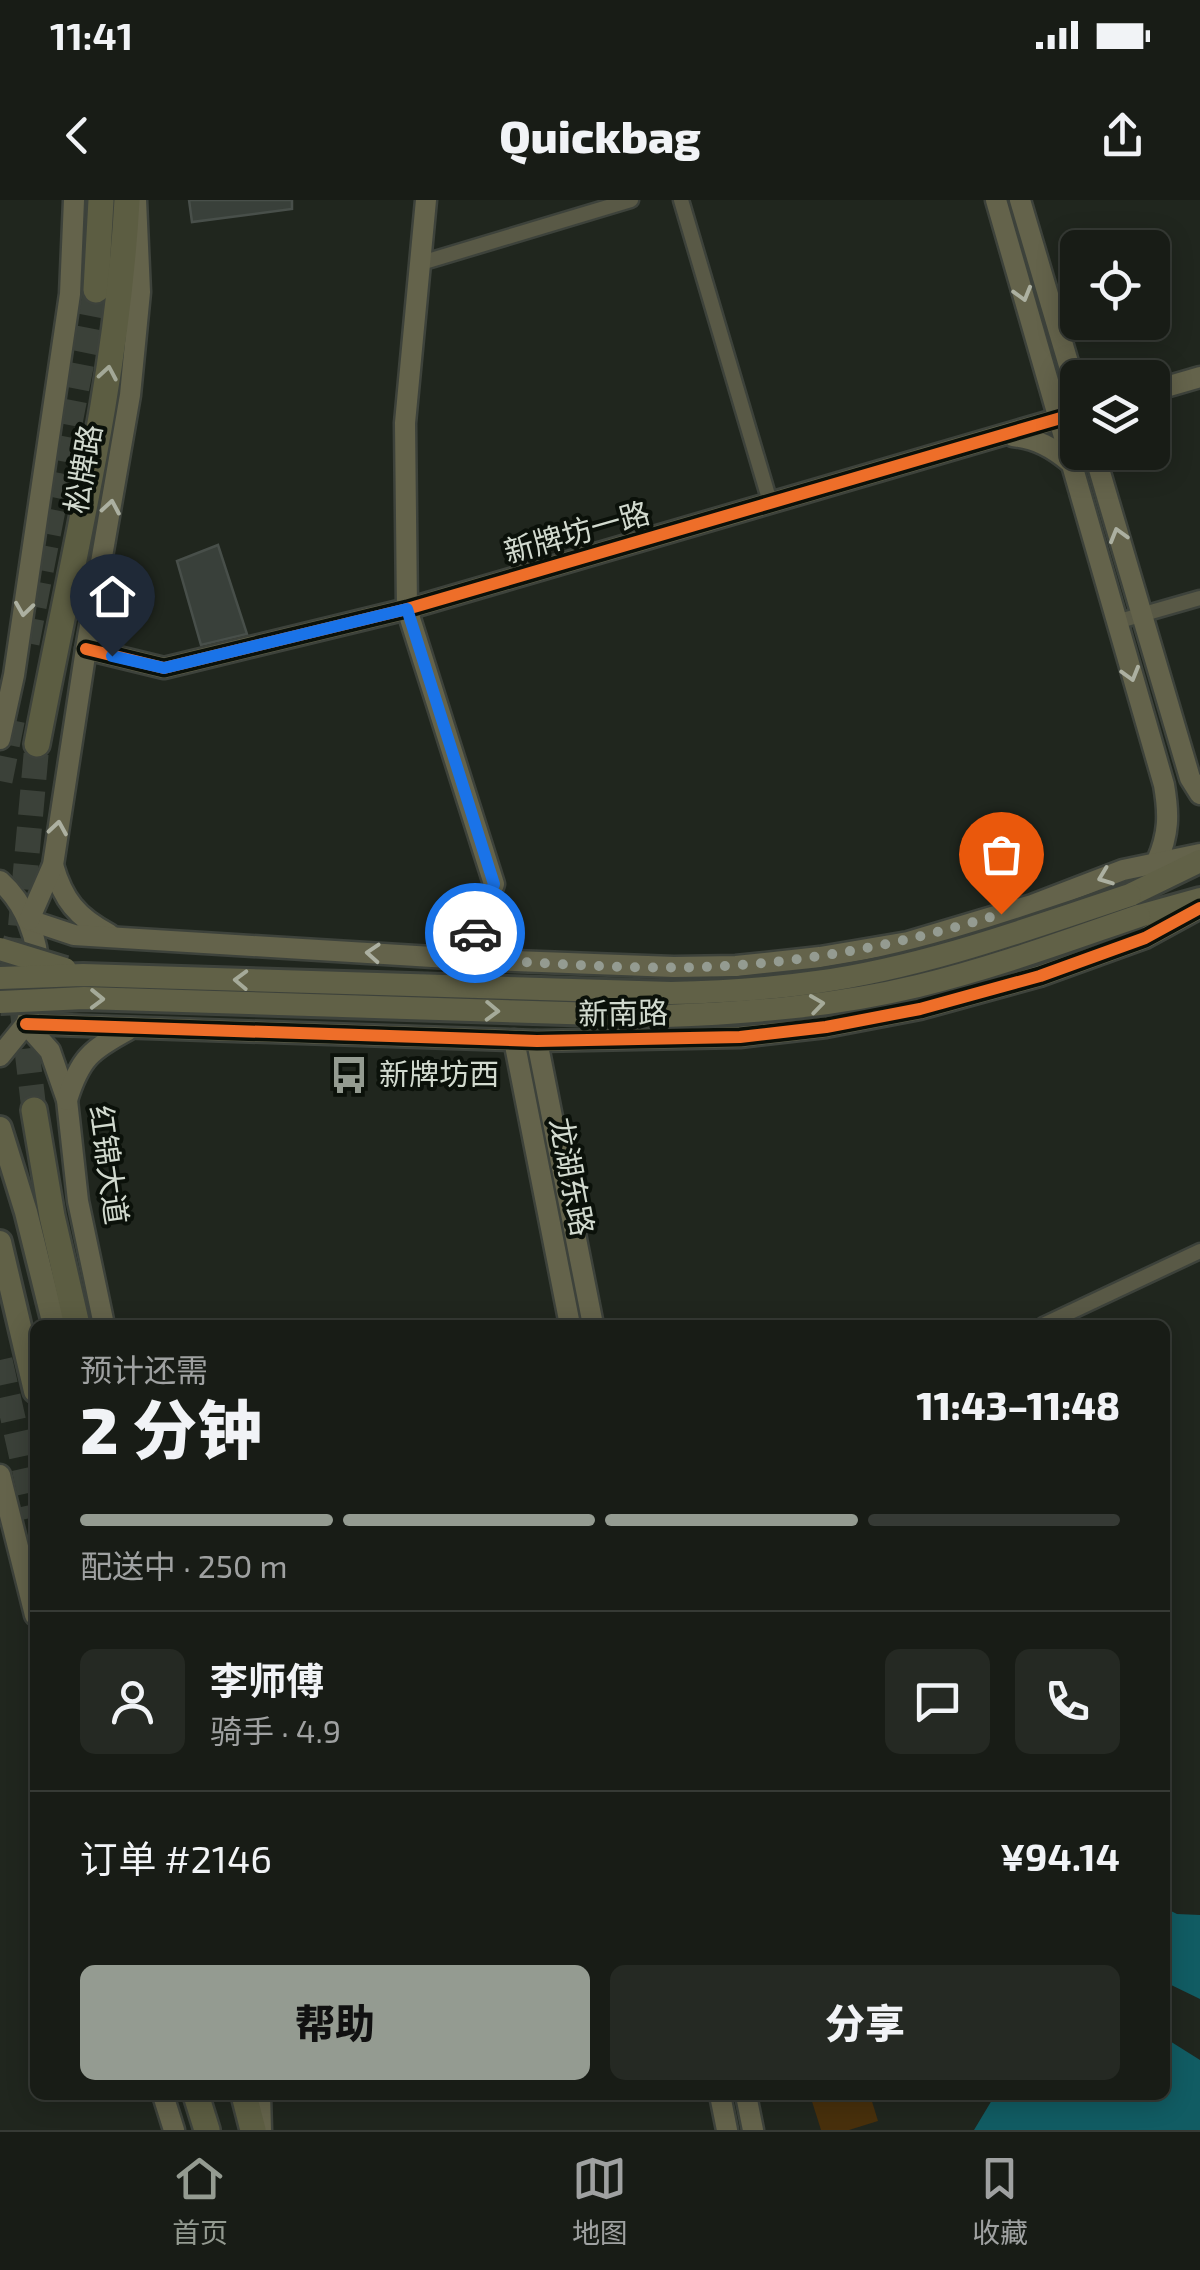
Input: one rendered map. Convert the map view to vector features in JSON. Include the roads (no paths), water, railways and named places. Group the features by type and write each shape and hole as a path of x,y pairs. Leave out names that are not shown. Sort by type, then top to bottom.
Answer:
{"highway":[{"path":"96,290 101,200"},
{"name":"松牌路","path":"37,744 121,296 127,200"},
{"name":"红锦大道","path":"34,1110 52,1216 76,1320"},
{"path":"199,2100 208,2130"},
{"path":"245,2100 253,2130"}],"main road":[{"name":"新南路","path":"0,1002 84,998 665,1016 738,1014 822,1004 917,986 1032,953 1134,906 1200,858"},
{"name":"新南路","path":"0,978 83,975 671,993 738,991 821,982 1134,906 1200,899"},
{"path":"0,949 83,975"},
{"path":"0,1128 53,1320"},
{"path":"0,1242 30,1371"}],"street":[{"name":"松牌路","path":"0,739 14,675 70,294 74,200"},
{"name":"松牌路","path":"29,920 53,865 130,395 140,292 136,200"},
{"path":"426,200 406,423 407,609 494,884 465,959"},
{"path":"421,263 631,200"},
{"path":"681,200 770,502"},
{"path":"996,200 1060,392"},
{"path":"1022,201 1068,360"},
{"path":"1170,386 1200,377"},
{"name":"新牌坊一路","path":"86,649 164,668 407,609 1060,418"},
{"path":"1006,435 1034,439 1060,454"},
{"path":"1072,470 1166,798 1167,838 1157,861"},
{"path":"1100,470 1190,778 1200,794"},
{"path":"1116,622 1200,598"},
{"path":"0,704 14,675"},
{"name":"新南路","path":"29,920 74,934 115,937 465,959 674,967 820,958 908,942 1032,905 1122,870 1157,861 1200,858"},
{"path":"53,865 70,908 86,922 115,937"},
{"path":"0,881 29,920 38,954 39,984 26,1024 0,1056"},
{"name":"新南路","path":"26,1024 537,1041 740,1037 920,1010 1040,976 1145,938 1200,908"},
{"name":"红锦大道","path":"26,1024 50,1051 67,1100 78,1200 103,1320"},
{"path":"67,1100 86,1056 133,1027"},
{"name":"龙湖东路","path":"514,1040 569,1320"},
{"name":"龙湖东路","path":"537,1041 592,1320"},
{"path":"1053,1320 1200,1252"},
{"path":"0,1475 30,1595"},
{"path":"165,2100 174,2130"},
{"path":"260,2100 261,2130"},
{"path":"721,2100 727,2130"},
{"path":"747,2100 753,2130"}],"water":[{"path":"1170,1910 1200,1915 1200,1999 1170,1984"},
{"path":"1170,2041 1200,2060 1200,2130 974,2130 992,2100 1170,2100"}],"tunnel":[{"path":"27,643 96,290"},
{"path":"0,781 14,712"},
{"path":"34,1110 17,965 37,744"},
{"path":"0,1360 30,1495"}],"place":[{"name":"新牌坊西","path":"349,1075"}]}
